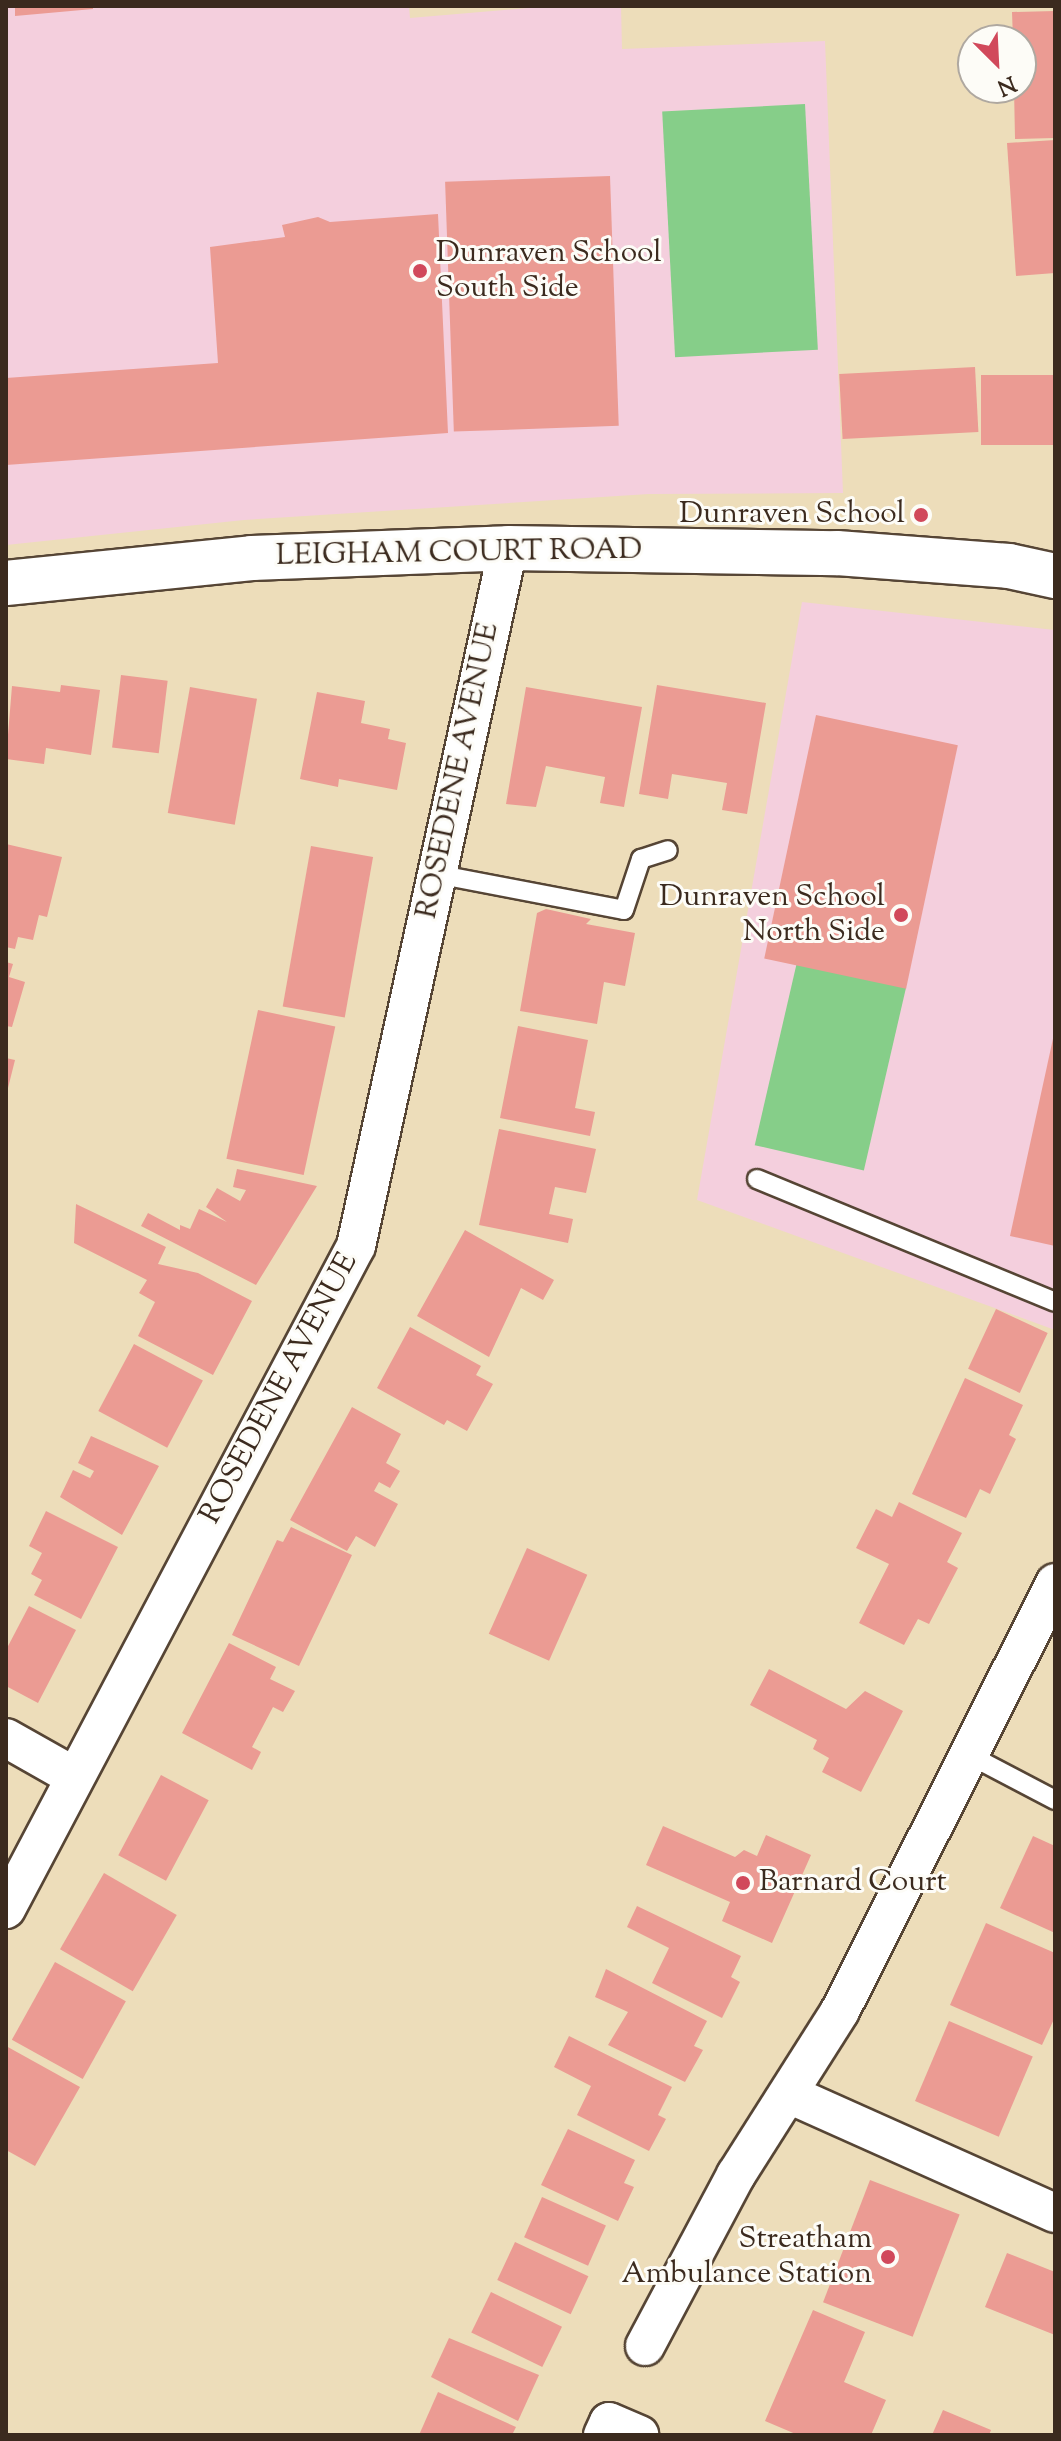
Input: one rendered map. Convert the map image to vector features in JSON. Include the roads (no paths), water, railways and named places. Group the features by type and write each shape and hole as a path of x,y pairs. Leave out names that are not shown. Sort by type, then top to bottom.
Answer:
{"street":[{"name":"LEIGHAM COURT ROAD","path":"6,583 252,558 508,548 837,553 1009,566 1055,576"},
{"name":"ROSEDENE AVENUE","path":"6,1909 356,1246 508,548"},
{"path":"645,2346 736,2175 791,2095 971,1756 1055,1583"},
{"path":"6,1738 75,1777"},
{"path":"791,2095 1055,2213"}],"lane":[{"path":"436,874 624,910 641,859 668,850"},
{"path":"757,1179 1055,1302"},
{"path":"971,1756 1055,1800"}],"place":[{"name":"Dunraven School South Side","path":"420,271"},
{"name":"Dunraven School","path":"921,515"},
{"name":"Dunraven School North Side","path":"901,915"},
{"name":"Barnard Court","path":"743,1883"},
{"name":"Streatham Ambulance Station","path":"888,2257"}]}
